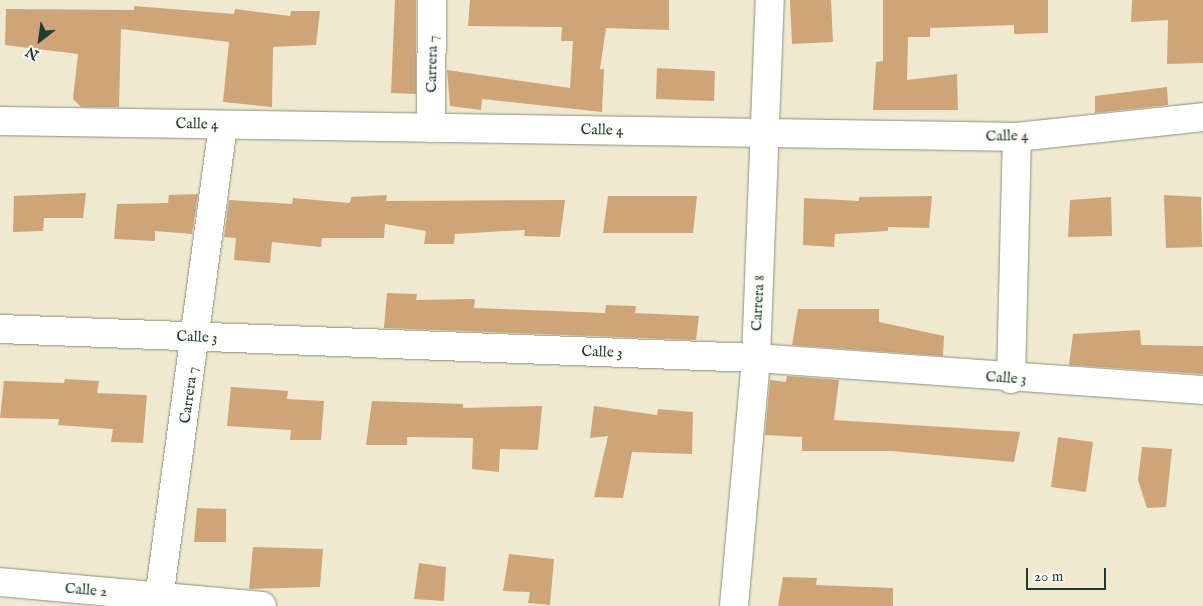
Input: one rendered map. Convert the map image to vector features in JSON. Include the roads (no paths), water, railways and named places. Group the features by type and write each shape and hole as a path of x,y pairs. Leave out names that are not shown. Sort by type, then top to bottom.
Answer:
{"street":[{"name":"Carrera 7","path":"431,128 432,0"},
{"name":"Carrera 8","path":"734,606 756,358 770,0"},
{"name":"Calle 4","path":"0,121 1017,137 1203,117"},
{"name":"Carrera 7","path":"160,601 197,337 223,125"},
{"path":"1011,379 1017,137"},
{"name":"Calle 3","path":"0,329 756,358 1011,379 1203,390"},
{"name":"Calle 2","path":"0,582 160,601 262,606"}]}
